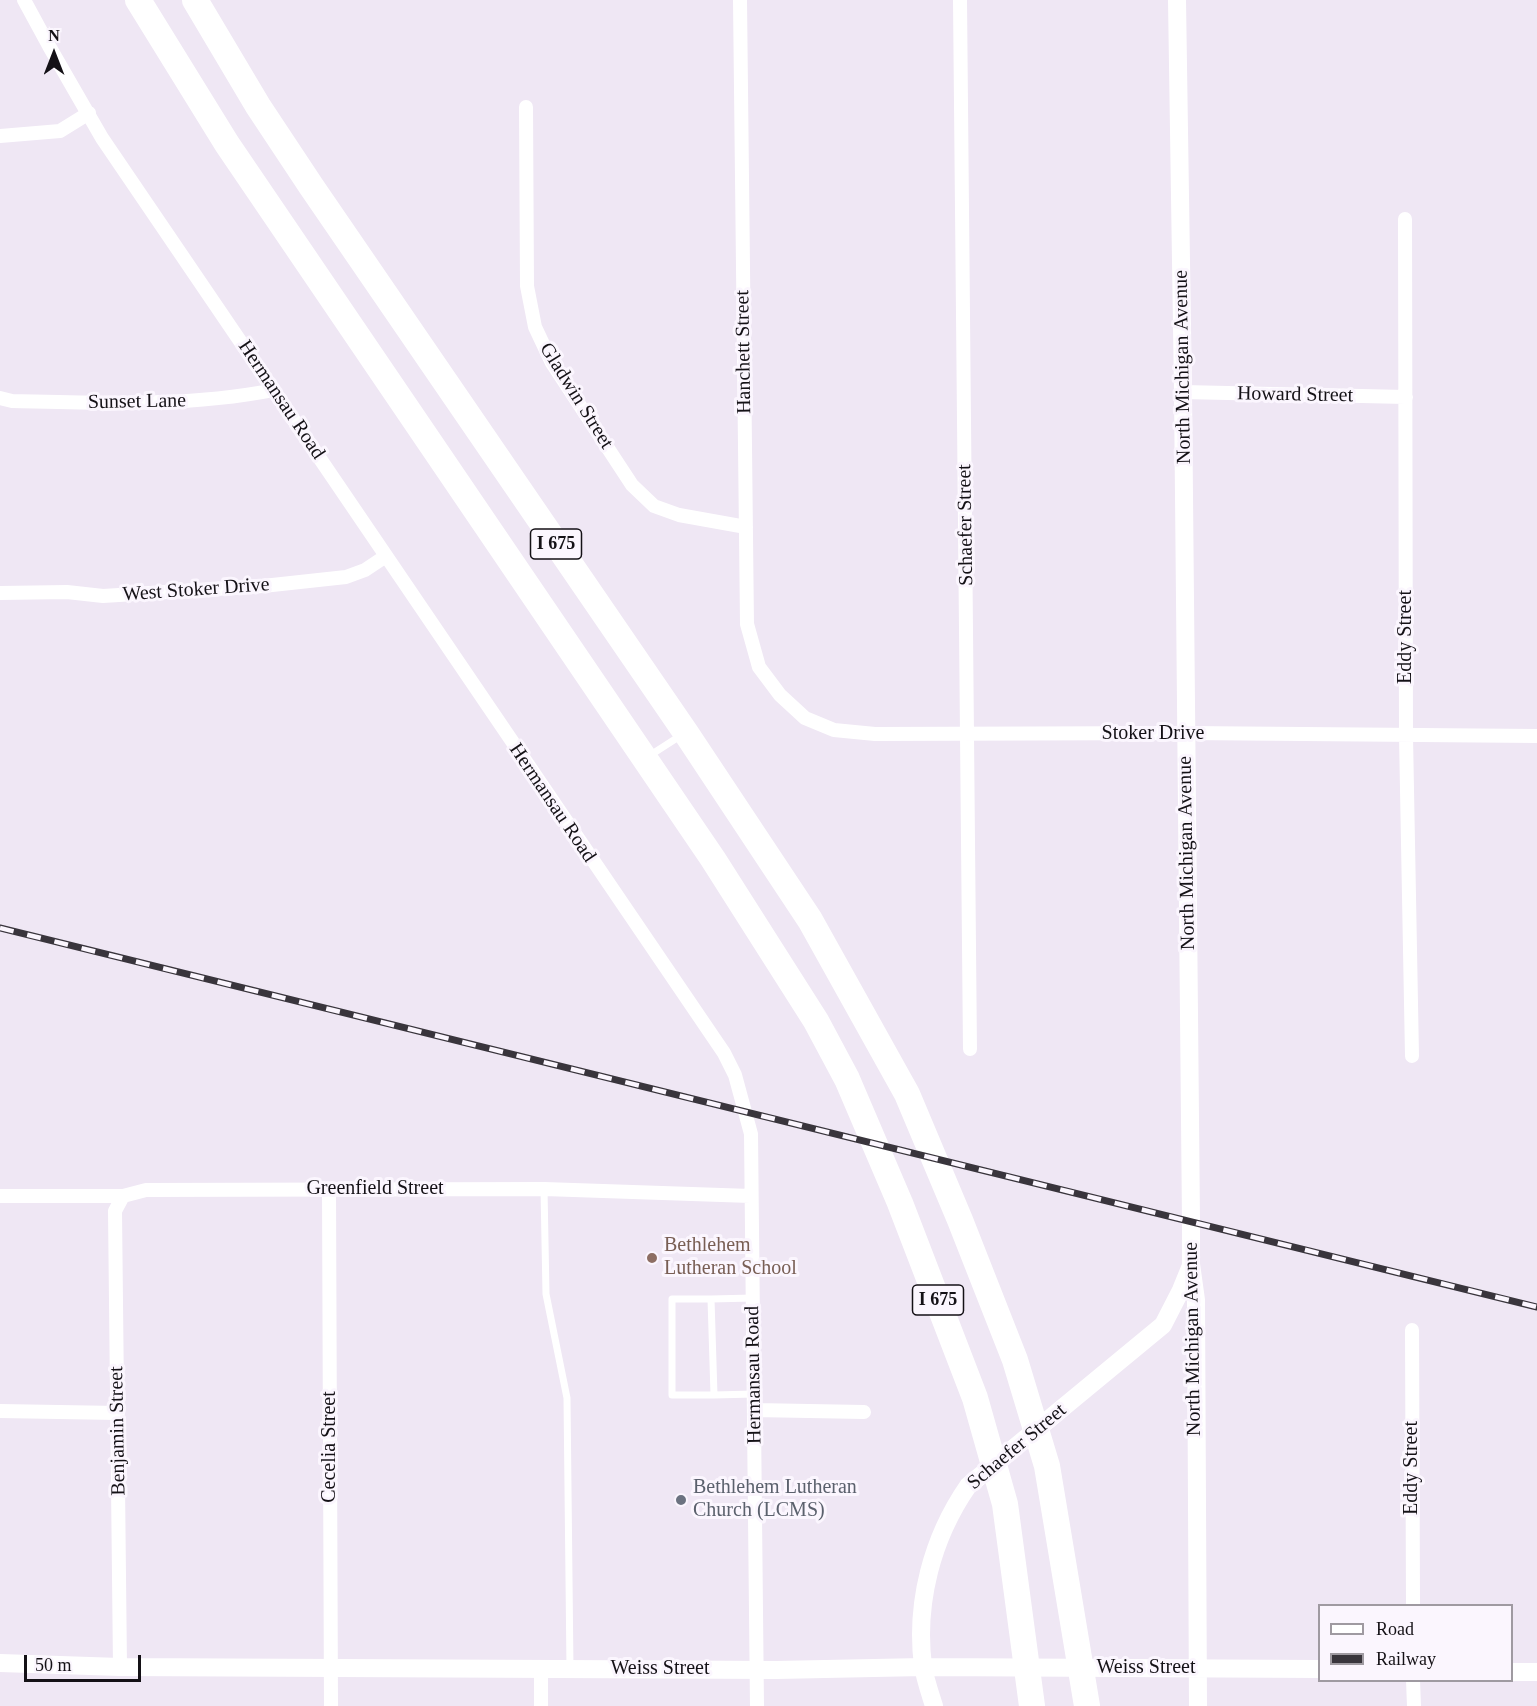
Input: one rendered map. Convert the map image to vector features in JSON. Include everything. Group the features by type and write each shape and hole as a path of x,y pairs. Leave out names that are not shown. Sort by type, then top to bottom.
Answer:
{"highway":[{"name":"I 675","path":"138,0 227,144 712,859 810,1012 847,1079 900,1203 975,1398 1005,1504 1032,1706"},
{"name":"I 675","path":"195,0 258,106 311,186 686,733 810,920 907,1094 1015,1360 1047,1466 1087,1706"}],"street":[{"name":"Hermansau Road","path":"24,0 102,138 724,1053 735,1075 751,1134 756,1706"},
{"name":"Hanchett Street","path":"740,0 747,624 759,667 780,695"},
{"name":"Schaefer Street","path":"960,0 970,1049"},
{"name":"North Michigan Avenue","path":"1177,0 1184,392 1191,1264 1196,1300 1198,1706"},
{"name":"Gladwin Street","path":"526,107 527,286 535,327 552,363 632,485 654,506 679,515 746,527"},
{"path":"0,135 60,131 88,113"},
{"name":"Eddy Street","path":"1405,219 1406,736 1412,1056"},
{"name":"Sunset Lane","path":"0,398 12,401 161,402 240,397 274,390"},
{"name":"Howard Street","path":"1184,392 1406,398"},
{"name":"West Stoker Drive","path":"0,593 67,592 103,596 263,586 346,577 365,570 386,556"},
{"name":"Stoker Drive","path":"780,695 806,718 834,730 874,734 1186,733 1537,736"},
{"name":"Cecelia Street","path":"329,1189 332,1706"},
{"name":"Greenfield Street","path":"0,1196 123,1196 146,1190 544,1189 751,1196"},
{"name":"Benjamin Street","path":"120,1667 115,1211 123,1196"},
{"name":"Schaefer Street","path":"934,1706 923,1667 924,1596 930,1568 953,1507 968,1486 1163,1325 1191,1264"},
{"path":"1163,1325 1195,1332"},
{"name":"Eddy Street","path":"1412,1330 1413,1604"},
{"path":"754,1410 864,1412"},
{"path":"0,1411 118,1413"},
{"name":"Weiss Street","path":"0,1663 120,1667 756,1670 923,1667 1318,1669"},
{"path":"541,1668 541,1706"},
{"path":"1513,1672 1537,1672"},
{"path":"1413,1682 1414,1706"}],"lane":[{"path":"644,759 686,733"},
{"path":"544,1189 546,1294 567,1398 570,1669"},
{"path":"753,1298 672,1299 672,1395 754,1394"},
{"path":"711,1299 714,1395"}],"railway":[{"path":"0,928 1537,1307"}],"place":[{"name":"Bethlehem Lutheran School","path":"652,1258"},
{"name":"Bethlehem Lutheran Church (LCMS)","path":"681,1500"}]}
